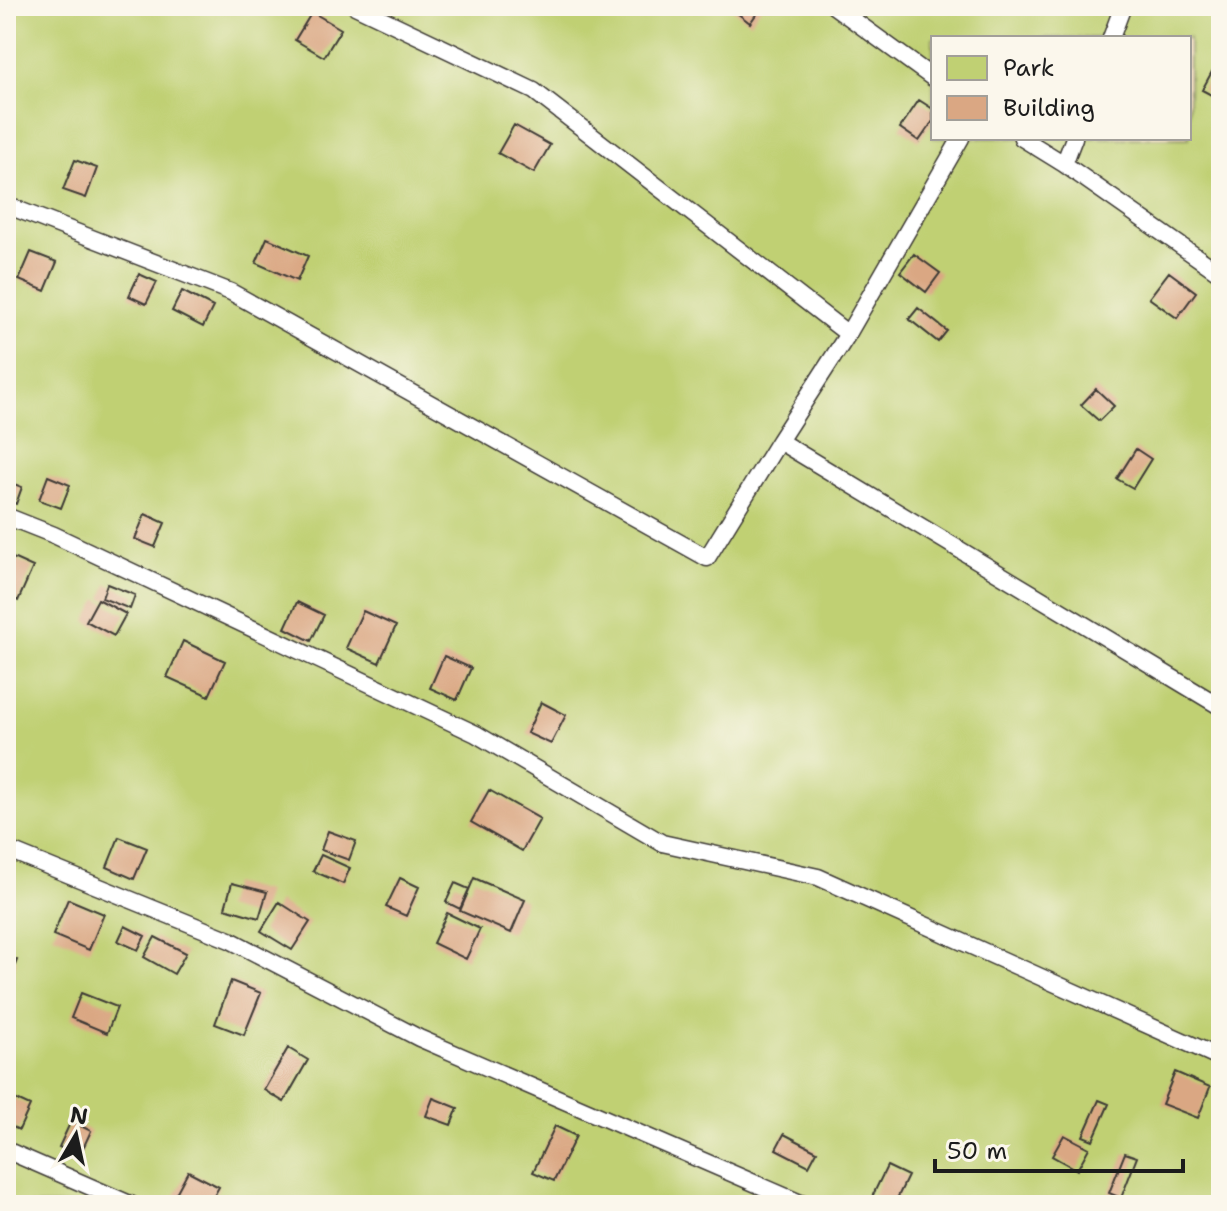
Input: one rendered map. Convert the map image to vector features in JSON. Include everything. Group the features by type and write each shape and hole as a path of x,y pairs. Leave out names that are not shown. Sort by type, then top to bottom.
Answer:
{"lane":[{"path":"355,6 534,91 848,334"},
{"path":"834,6 931,77"},
{"path":"1112,36 1123,6"},
{"path":"6,205 231,292 707,558 848,334 960,140"},
{"path":"1025,140 1221,274"},
{"path":"1064,164 1073,140"},
{"path":"779,441 1221,707"},
{"path":"6,516 54,535 476,734 662,843 818,877 1221,1058"},
{"path":"6,849 230,940 419,1038 805,1205"},
{"path":"6,1150 132,1205"}],"green space":[{"path":"6,6 1221,6 1221,1205 6,1205"}],"building":[{"path":"728,6 762,6 750,23"},
{"path":"312,12 341,29 324,57 295,40"},
{"path":"1221,55 1221,100 1202,90"},
{"path":"919,100 931,108 931,124 919,141 900,128"},
{"path":"514,125 550,145 534,173 498,153"},
{"path":"75,160 97,168 86,198 63,190"},
{"path":"267,238 308,256 297,281 256,263"},
{"path":"31,252 57,262 45,291 19,280"},
{"path":"914,254 940,273 926,292 900,272"},
{"path":"1169,272 1196,292 1177,318 1149,298"},
{"path":"139,274 157,282 146,304 129,296"},
{"path":"182,291 213,307 203,327 172,311"},
{"path":"918,308 947,331 938,342 909,319"},
{"path":"6,368 15,370 9,391 6,390"},
{"path":"1096,389 1114,406 1099,421 1081,405"},
{"path":"1136,449 1151,459 1133,488 1117,479"},
{"path":"48,476 70,485 61,508 39,500"},
{"path":"6,481 22,487 16,504 6,500"},
{"path":"145,514 165,523 155,547 135,539"},
{"path":"6,555 33,567 18,601 6,595"},
{"path":"107,584 135,595 130,609 102,598"},
{"path":"98,599 126,614 114,636 86,621"},
{"path":"297,602 324,615 311,641 285,628"},
{"path":"363,611 396,626 379,663 346,648"},
{"path":"183,641 225,661 209,696 167,677"},
{"path":"444,656 471,668 457,700 430,688"},
{"path":"541,702 566,715 551,744 527,733"},
{"path":"489,790 540,819 522,851 471,822"},
{"path":"328,831 356,841 349,860 321,850"},
{"path":"119,837 147,848 134,879 107,867"},
{"path":"321,855 350,868 343,884 313,871"},
{"path":"400,878 419,887 406,916 386,907"},
{"path":"474,878 525,900 511,933 460,911"},
{"path":"232,883 267,892 259,918 225,908"},
{"path":"455,883 469,889 460,909 446,902"},
{"path":"68,899 104,914 89,950 53,935"},
{"path":"279,902 310,922 292,950 261,931"},
{"path":"447,913 480,929 466,959 433,943"},
{"path":"125,926 145,936 138,950 118,941"},
{"path":"155,937 186,953 174,974 144,957"},
{"path":"6,956 17,960 6,988"},
{"path":"231,981 261,993 244,1035 215,1024"},
{"path":"81,993 117,1007 107,1033 71,1018"},
{"path":"288,1048 308,1060 284,1102 264,1090"},
{"path":"1175,1072 1210,1087 1198,1118 1162,1104"},
{"path":"6,1095 30,1106 19,1130 6,1124"},
{"path":"433,1098 458,1108 451,1125 426,1116"},
{"path":"1099,1100 1109,1104 1093,1140 1083,1136"},
{"path":"71,1121 91,1131 79,1157 59,1147"},
{"path":"555,1126 576,1136 554,1181 533,1172"},
{"path":"784,1134 817,1151 809,1166 776,1149"},
{"path":"1064,1135 1089,1148 1077,1170 1052,1156"},
{"path":"1125,1153 1137,1157 1121,1198 1109,1193"},
{"path":"887,1166 908,1176 894,1205 868,1205"},
{"path":"188,1171 219,1187 209,1205 189,1205 174,1197"}]}
